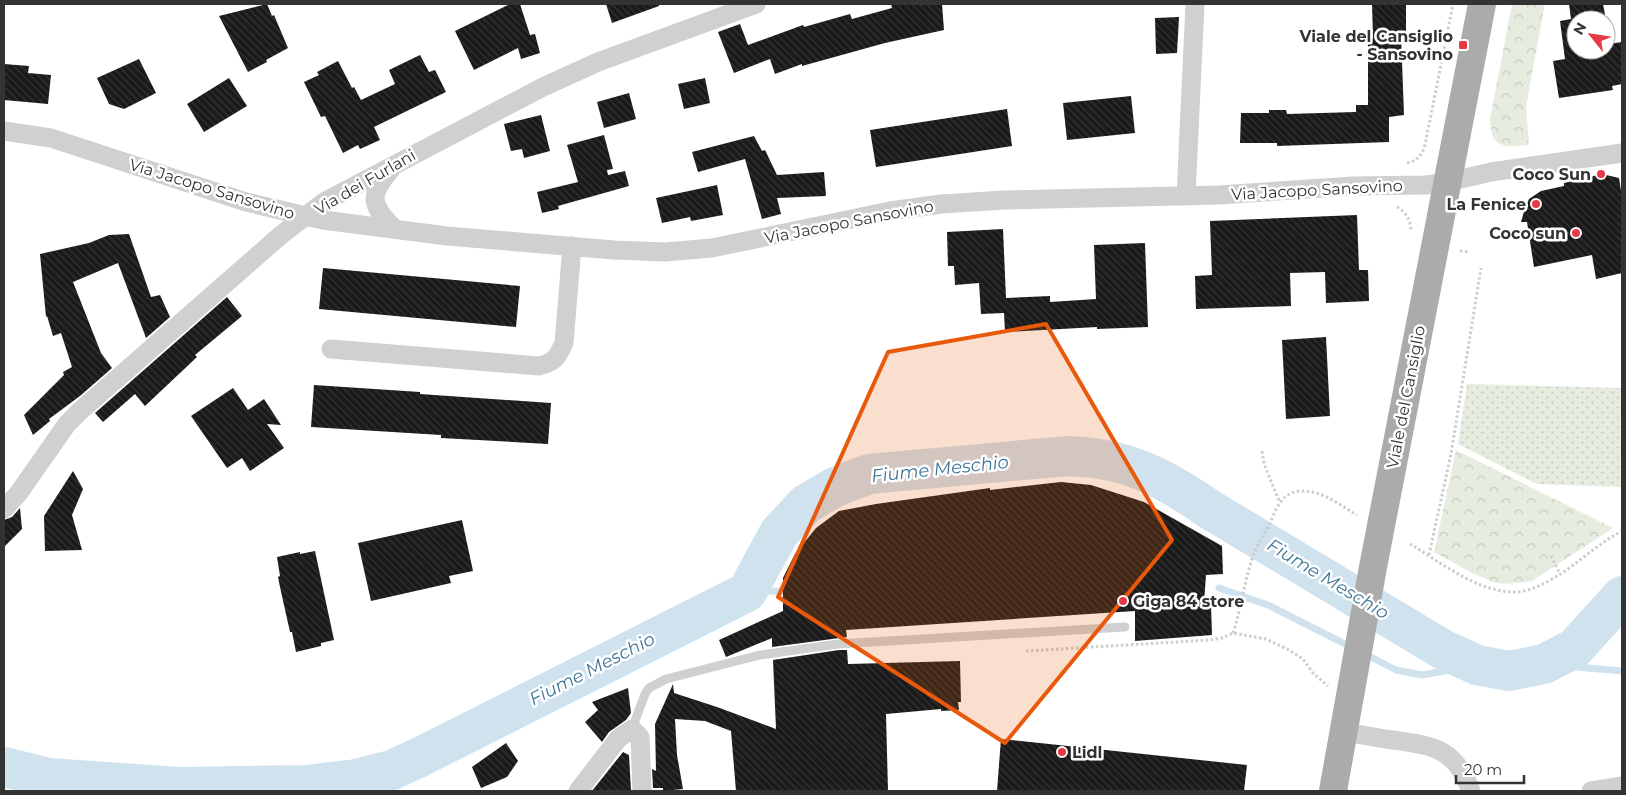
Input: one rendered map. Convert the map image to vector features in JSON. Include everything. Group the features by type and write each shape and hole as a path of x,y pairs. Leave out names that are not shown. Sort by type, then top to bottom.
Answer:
{"main road":[{"name":"Viale del Cansiglio","path":"1333,791 1343,732 1342,681 1373,567 1482,4"}],"street":[{"name":"Via dei Furlani","path":"4,509 18,494 67,424 80,411 281,235 324,202 542,87 598,62 756,4"},
{"path":"1186,196 1195,4"},
{"name":"Via Jacopo Sansovino","path":"4,131 31,134 71,144 246,202 305,217 447,236 639,252 687,250 744,242 890,211 941,204 1005,200 1186,196 1353,186 1426,185 1491,172 1622,153"},
{"path":"395,229 378,209 375,196 382,180 396,164"},
{"path":"330,349 539,366 550,363 558,356 564,343 572,246"},
{"path":"578,791 618,739 632,729 640,737 642,791"},
{"path":"1343,732 1434,748 1456,762 1466,777 1471,791"},
{"path":"1591,791 1622,786"}],"lane":[{"path":"632,729 649,688 666,679 760,655 838,644 1125,627"}],"path":[{"path":"1399,164 1413,162 1423,152 1452,4"},
{"path":"1460,251 1469,252"},
{"path":"1429,555 1451,454 1481,268"},
{"path":"1262,451 1264,464 1280,504"},
{"path":"1233,633 1253,557 1275,511 1284,497 1300,491 1323,495 1356,515"},
{"path":"1410,544 1470,580 1488,588 1518,592 1539,586 1560,574 1609,538 1622,532"},
{"path":"1551,556 1560,574"},
{"path":"1018,651 1210,640 1222,638 1233,633 1266,639 1289,650 1303,659 1326,686 1342,681"}],"highlighted area":[{"path":"1046,324 1172,540 1005,743 778,597 888,352"}],"green space":[{"path":"1512,4 1545,4 1526,106 1529,145 1506,146 1496,141 1493,136 1490,119"},
{"path":"1467,384 1622,388 1622,487 1537,484 1458,444"},
{"path":"1456,450 1613,528 1532,581 1505,584 1493,582 1472,573 1434,552"}],"building":[{"path":"267,4 272,16 274,15 288,48 248,72 219,16"},
{"path":"510,4 520,4 530,35 535,34 540,53 521,59 518,48 474,70 455,31"},
{"path":"606,4 659,4 659,6 612,23"},
{"path":"891,4 942,4 944,30 885,43 802,66 802,64 775,74 770,59 734,73 718,32 740,24 748,45 803,25 804,27 850,14 852,19 892,8"},
{"path":"1372,4 1406,4 1406,34 1401,34 1404,115 1389,117 1389,142 1277,146 1277,143 1240,143 1241,113 1269,113 1269,110 1286,110 1287,114 1356,112 1356,105 1368,105 1368,38 1373,38"},
{"path":"1569,4 1603,4 1604,10 1570,10"},
{"path":"1179,17 1177,53 1156,54 1155,18"},
{"path":"1566,20 1566,60 1616,60 1616,43 1622,42 1622,84 1612,86 1613,90 1559,98 1553,61 1565,59 1560,21"},
{"path":"420,55 429,72 435,70 446,92 374,127 380,140 360,149 358,145 343,153 325,116 321,117 304,82 319,75 317,72 338,61 352,88 354,87 361,100 395,84 389,70"},
{"path":"139,59 156,93 124,109 109,104 97,78"},
{"path":"4,64 29,66 28,73 51,75 48,104 4,100"},
{"path":"229,78 247,106 204,132 187,104"},
{"path":"705,78 710,103 684,109 678,84"},
{"path":"629,93 636,119 604,128 597,102"},
{"path":"1131,96 1135,133 1067,140 1063,103"},
{"path":"1007,109 1012,146 876,167 870,130"},
{"path":"541,115 550,151 524,158 522,149 511,151 504,124"},
{"path":"604,135 613,169 607,170 608,175 625,171 629,186 558,206 559,209 542,213 537,192 578,182 567,145"},
{"path":"754,136 762,151 765,150 777,175 824,172 826,196 777,198 781,214 762,219 745,159 698,172 692,152"},
{"name":"Coco sun","path":"1602,174 1619,178 1622,197 1622,273 1596,279 1592,255 1534,267 1527,222 1521,222 1529,199 1541,191 1564,186 1564,183"},
{"path":"717,185 723,215 691,221 690,217 662,223 656,198"},
{"path":"1357,215 1359,270 1368,270 1369,301 1326,303 1325,272 1290,273 1291,306 1196,309 1195,276 1212,275 1210,221"},
{"path":"1003,229 1006,298 1050,296 1050,302 1096,299 1094,245 1145,243 1148,327 1097,329 1097,327 1005,332 1004,313 981,314 979,283 955,285 954,266 948,266 947,232"},
{"path":"129,234 151,297 160,295 170,317 146,338 118,263 73,282 101,353 112,368 80,396 49,419 50,421 33,435 24,415 64,375 63,372 72,367 61,333 53,336 46,317 40,254 89,243 109,235"},
{"path":"323,268 520,286 516,327 319,309"},
{"path":"227,297 242,316 195,355 197,357 145,406 135,394 103,422 95,413"},
{"path":"1326,337 1330,416 1286,419 1282,340"},
{"path":"314,385 551,403 548,444 441,438 441,435 311,427"},
{"path":"233,388 248,410 264,399 281,425 267,424 284,448 250,471 242,458 227,468 191,416"},
{"path":"73,471 83,489 72,515 82,550 45,551 44,516"},
{"path":"1061,482 1091,485 1144,502 1222,546 1223,574 1206,575 1204,603 1211,605 1212,635 1135,641 1135,611 846,630 847,637 772,647 772,638 726,657 719,640 783,611 783,578 795,554 816,528 839,511 990,488 990,490"},
{"path":"20,508 22,529 4,547 4,520 12,517"},
{"path":"462,520 473,571 449,576 451,583 371,601 358,543"},
{"path":"315,551 334,640 321,643 321,646 296,652 278,577 280,576 277,557"},
{"path":"847,650 848,664 960,661 961,702 958,702 959,710 941,711 941,709 886,714 888,791 736,791 731,731 705,721 675,719 677,755 683,789 663,791 663,788 653,788 652,769 656,771 655,724 673,684 674,693 776,729 773,660"},
{"path":"628,688 631,713 626,720 609,732 602,742 585,722 598,710 592,702"},
{"name":"Lidl","path":"1001,739 1247,765 1244,791 997,791"},
{"path":"506,743 518,761 507,777 481,788 472,767"},
{"path":"623,752 629,755 631,790 592,791"}],"waterway":[{"name":"Fiume Meschio","path":"4,767 48,778 180,787 306,785 356,779 392,770 747,592 779,533 806,504 835,487 869,474 1068,456 1095,458 1128,466 1157,477 1184,492 1209,509 1442,649 1477,665 1509,671 1544,664 1575,648 1622,596"},
{"path":"1219,588 1268,605 1353,648"},
{"path":"747,592 783,591"},
{"path":"1363,653 1396,670 1422,675 1477,665"},
{"path":"1544,664 1622,671"}],"place":[{"name":"Viale del Cansiglio - Sansovino","path":"1463,45"},
{"name":"Coco Sun","path":"1601,174"},
{"name":"La Fenice","path":"1536,204"},
{"name":"Coco sun","path":"1576,233"},
{"name":"Giga 84 store","path":"1123,601"},
{"name":"Lidl","path":"1062,752"}]}
